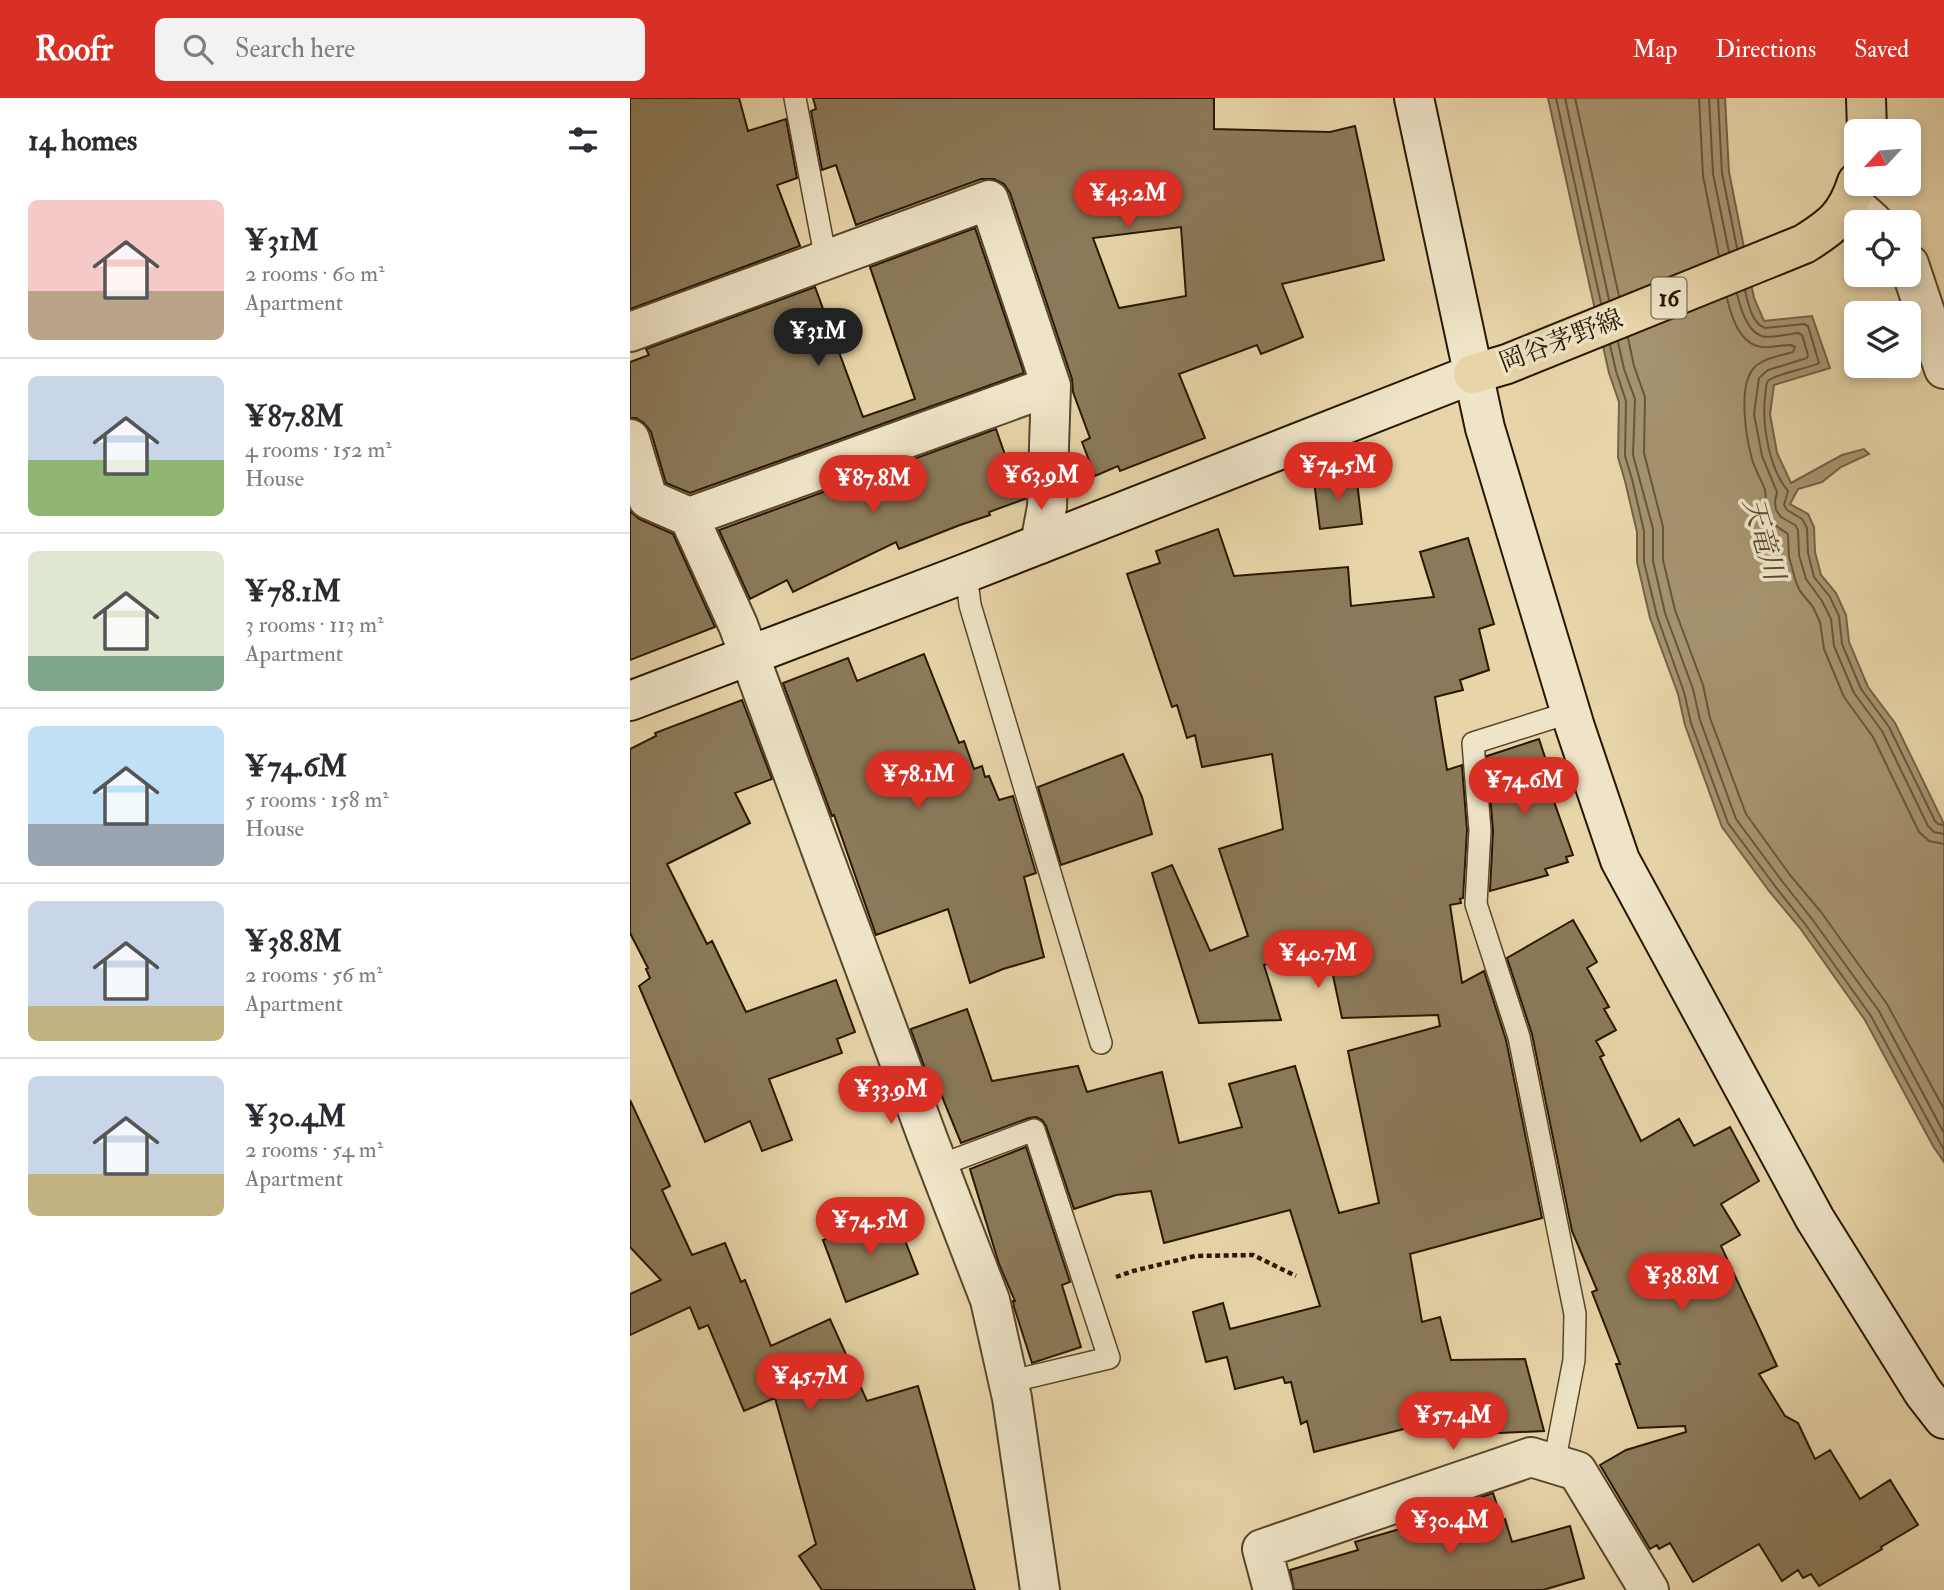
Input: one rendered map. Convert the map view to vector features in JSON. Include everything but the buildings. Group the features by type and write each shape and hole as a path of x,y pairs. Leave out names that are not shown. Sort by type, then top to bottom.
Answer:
{"main road":[{"path":"1866,98 1867,119"},
{"name":"岡谷茅野線","path":"1490,369 1804,244 1852,209"}],"street":[{"path":"1414,98 1490,369 1485,428 1571,712 1620,860 1815,1219 1923,1392 1944,1419"},
{"path":"630,332 989,200 1051,386 1047,507 1040,544"},
{"path":"1917,287 1944,369"},
{"path":"630,701 1490,369"},
{"path":"689,517 1051,386"},
{"path":"630,439 648,499 689,517 738,625 990,1300 1012,1398 1040,1590"},
{"path":"1273,1590 1262,1549 1531,1457 1577,1471 1649,1590"}],"lane":[{"path":"795,98 826,260"},
{"path":"966,573 970,605 1101,1043"},
{"path":"1554,1464 1574,1360 1575,1314 1519,1037 1476,904 1480,830 1473,743 1571,712"},
{"path":"938,1166 1034,1130 1109,1358 1008,1382"}],"path":[{"path":"1086,1288 1133,1271 1195,1256 1253,1255 1296,1276"}],"water":[{"name":"天竜川","path":"1548,98 1725,98 1729,172 1754,298 1764,321 1812,316 1830,368 1774,385 1770,414 1777,453 1791,483 1842,455 1864,449 1869,454 1841,467 1822,482 1798,489 1790,504 1808,514 1814,527 1815,552 1821,575 1836,593 1846,615 1849,642 1868,687 1895,723 1944,824 1944,1162 1865,1020 1800,928 1722,827 1650,618 1637,562 1637,532 1618,457 1619,402 1609,373"}]}
